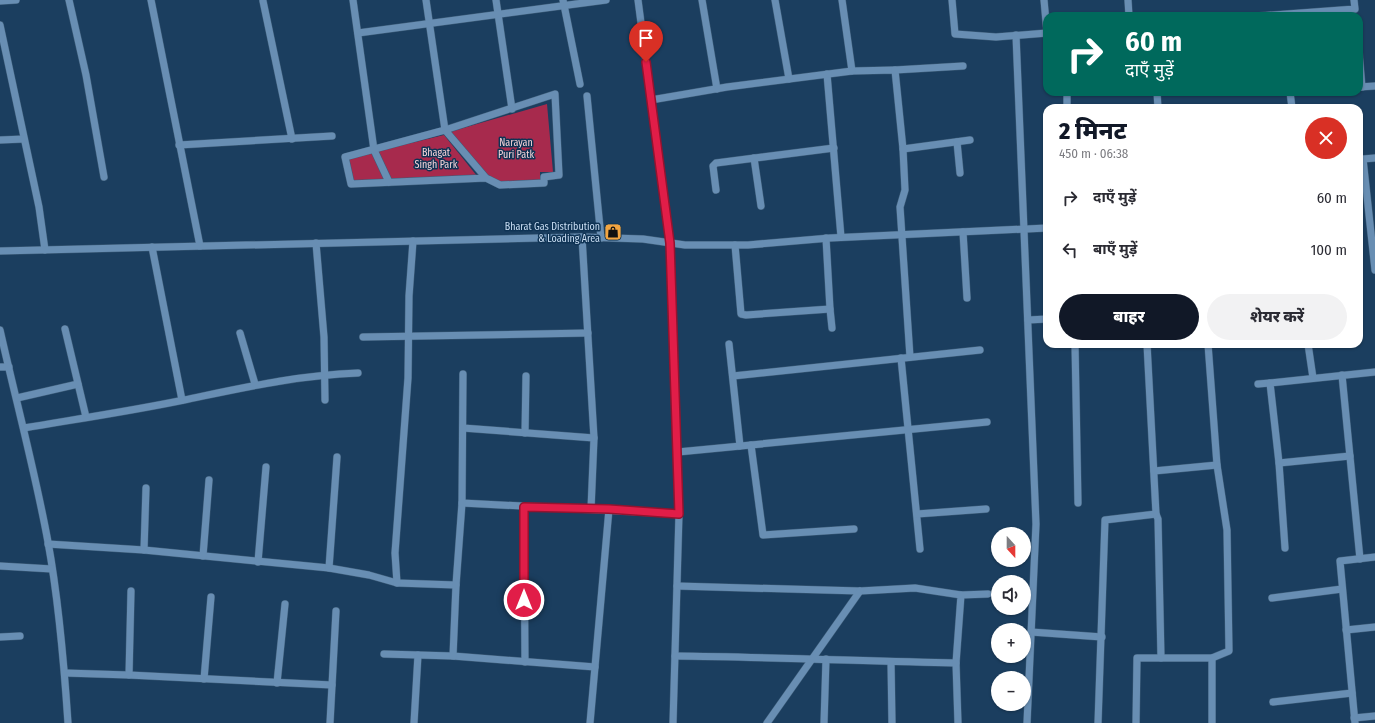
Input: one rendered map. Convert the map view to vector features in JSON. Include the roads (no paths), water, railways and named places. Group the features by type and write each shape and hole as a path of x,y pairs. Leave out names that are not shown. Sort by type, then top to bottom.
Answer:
{"street":[{"path":"0,1 16,0"},
{"path":"69,0 86,75 104,177"},
{"path":"151,0 200,246"},
{"path":"353,0 374,150 389,182"},
{"path":"426,0 445,130 486,178 500,185 544,183 544,177 559,174 555,94 445,130 345,157 351,184 486,178"},
{"path":"496,0 512,109"},
{"path":"358,33 429,22 498,14 563,3 606,0"},
{"path":"638,0 670,243 679,514 673,723"},
{"path":"702,0 717,89"},
{"path":"775,0 789,79"},
{"path":"842,0 852,71"},
{"path":"952,0 955,34 996,37 1043,33"},
{"path":"1044,0 1045,12"},
{"path":"1128,0 1129,12"},
{"path":"1354,0 1356,12"},
{"path":"263,1 292,139"},
{"path":"563,3 580,84"},
{"path":"0,25 3,63 24,139 39,206 45,250"},
{"path":"1016,35 1036,524 1031,632 1102,637"},
{"path":"651,100 717,89 852,71 963,66"},
{"path":"894,70 905,190 900,207 910,357"},
{"path":"827,74 841,237"},
{"path":"1363,87 1375,86"},
{"path":"587,96 601,238"},
{"path":"180,145 332,136"},
{"path":"0,140 24,139"},
{"path":"902,148 970,140"},
{"path":"957,142 960,173"},
{"path":"716,190 714,164 834,148"},
{"path":"754,158 761,206"},
{"path":"1363,160 1375,158"},
{"path":"1363,175 1375,266"},
{"path":"0,251 582,237 643,239 685,245 735,245 841,237 1043,228"},
{"path":"963,232 967,298"},
{"path":"582,237 594,438 591,508"},
{"path":"826,238 832,328"},
{"path":"397,583 395,553 408,378 413,241"},
{"path":"316,243 324,337 323,374 325,400"},
{"path":"735,245 741,314 746,315 830,309"},
{"path":"152,248 182,400"},
{"path":"1028,320 1043,319"},
{"path":"65,329 86,417"},
{"path":"0,330 24,428 48,544 65,673 68,723"},
{"path":"240,333 255,384"},
{"path":"363,337 588,333"},
{"path":"729,344 740,446"},
{"path":"1075,348 1078,503"},
{"path":"1148,348 1156,514 1158,519 1161,658"},
{"path":"1136,723 1136,658 1212,658 1229,651 1228,530 1217,465 1208,348"},
{"path":"1309,348 1313,378"},
{"path":"733,376 980,350"},
{"path":"901,358 920,549"},
{"path":"0,367 8,367"},
{"path":"1258,384 1375,372"},
{"path":"24,428 182,400 255,384 323,374 358,373"},
{"path":"453,656 462,502 464,428 463,374"},
{"path":"1342,375 1360,559"},
{"path":"525,433 526,376"},
{"path":"1270,383 1279,463 1285,548"},
{"path":"17,398 78,384"},
{"path":"678,452 987,422"},
{"path":"464,428 594,438"},
{"path":"751,445 763,535 854,529"},
{"path":"1279,463 1350,456"},
{"path":"329,568 337,457"},
{"path":"1154,471 1217,465"},
{"path":"258,562 266,467"},
{"path":"204,556 209,480"},
{"path":"144,550 146,488"},
{"path":"462,502 524,507 591,508 679,514"},
{"path":"524,507 525,662"},
{"path":"590,723 609,509"},
{"path":"917,514 986,509"},
{"path":"1098,723 1102,637 1104,520 1156,514"},
{"path":"48,544 144,550 329,568 369,575 397,583 456,585"},
{"path":"1375,557 1340,561 1355,720 1375,716"},
{"path":"0,566 52,569"},
{"path":"677,586 860,591 915,588 961,595 988,594"},
{"path":"1272,598 1342,589"},
{"path":"129,675 131,591"},
{"path":"767,723 860,591"},
{"path":"958,723 956,663 961,595"},
{"path":"204,679 211,597"},
{"path":"276,683 285,604"},
{"path":"330,723 336,610"},
{"path":"1346,630 1375,627"},
{"path":"0,637 20,636"},
{"path":"384,654 453,656 595,667"},
{"path":"414,723 418,655"},
{"path":"675,656 812,658 891,662 956,663"},
{"path":"1212,658 1212,723"},
{"path":"824,723 826,659"},
{"path":"891,662 892,723"},
{"path":"1027,723 1030,663"},
{"path":"65,673 332,686"},
{"path":"1273,702 1352,693"}],"place":[{"name":"Bharat Gas Distribution & Loading Area","path":"613,232"}],"park label":[{"name":"Narayan Puri Patk","path":"516,148"},
{"name":"Bhagat Singh Park","path":"436,158"}]}
